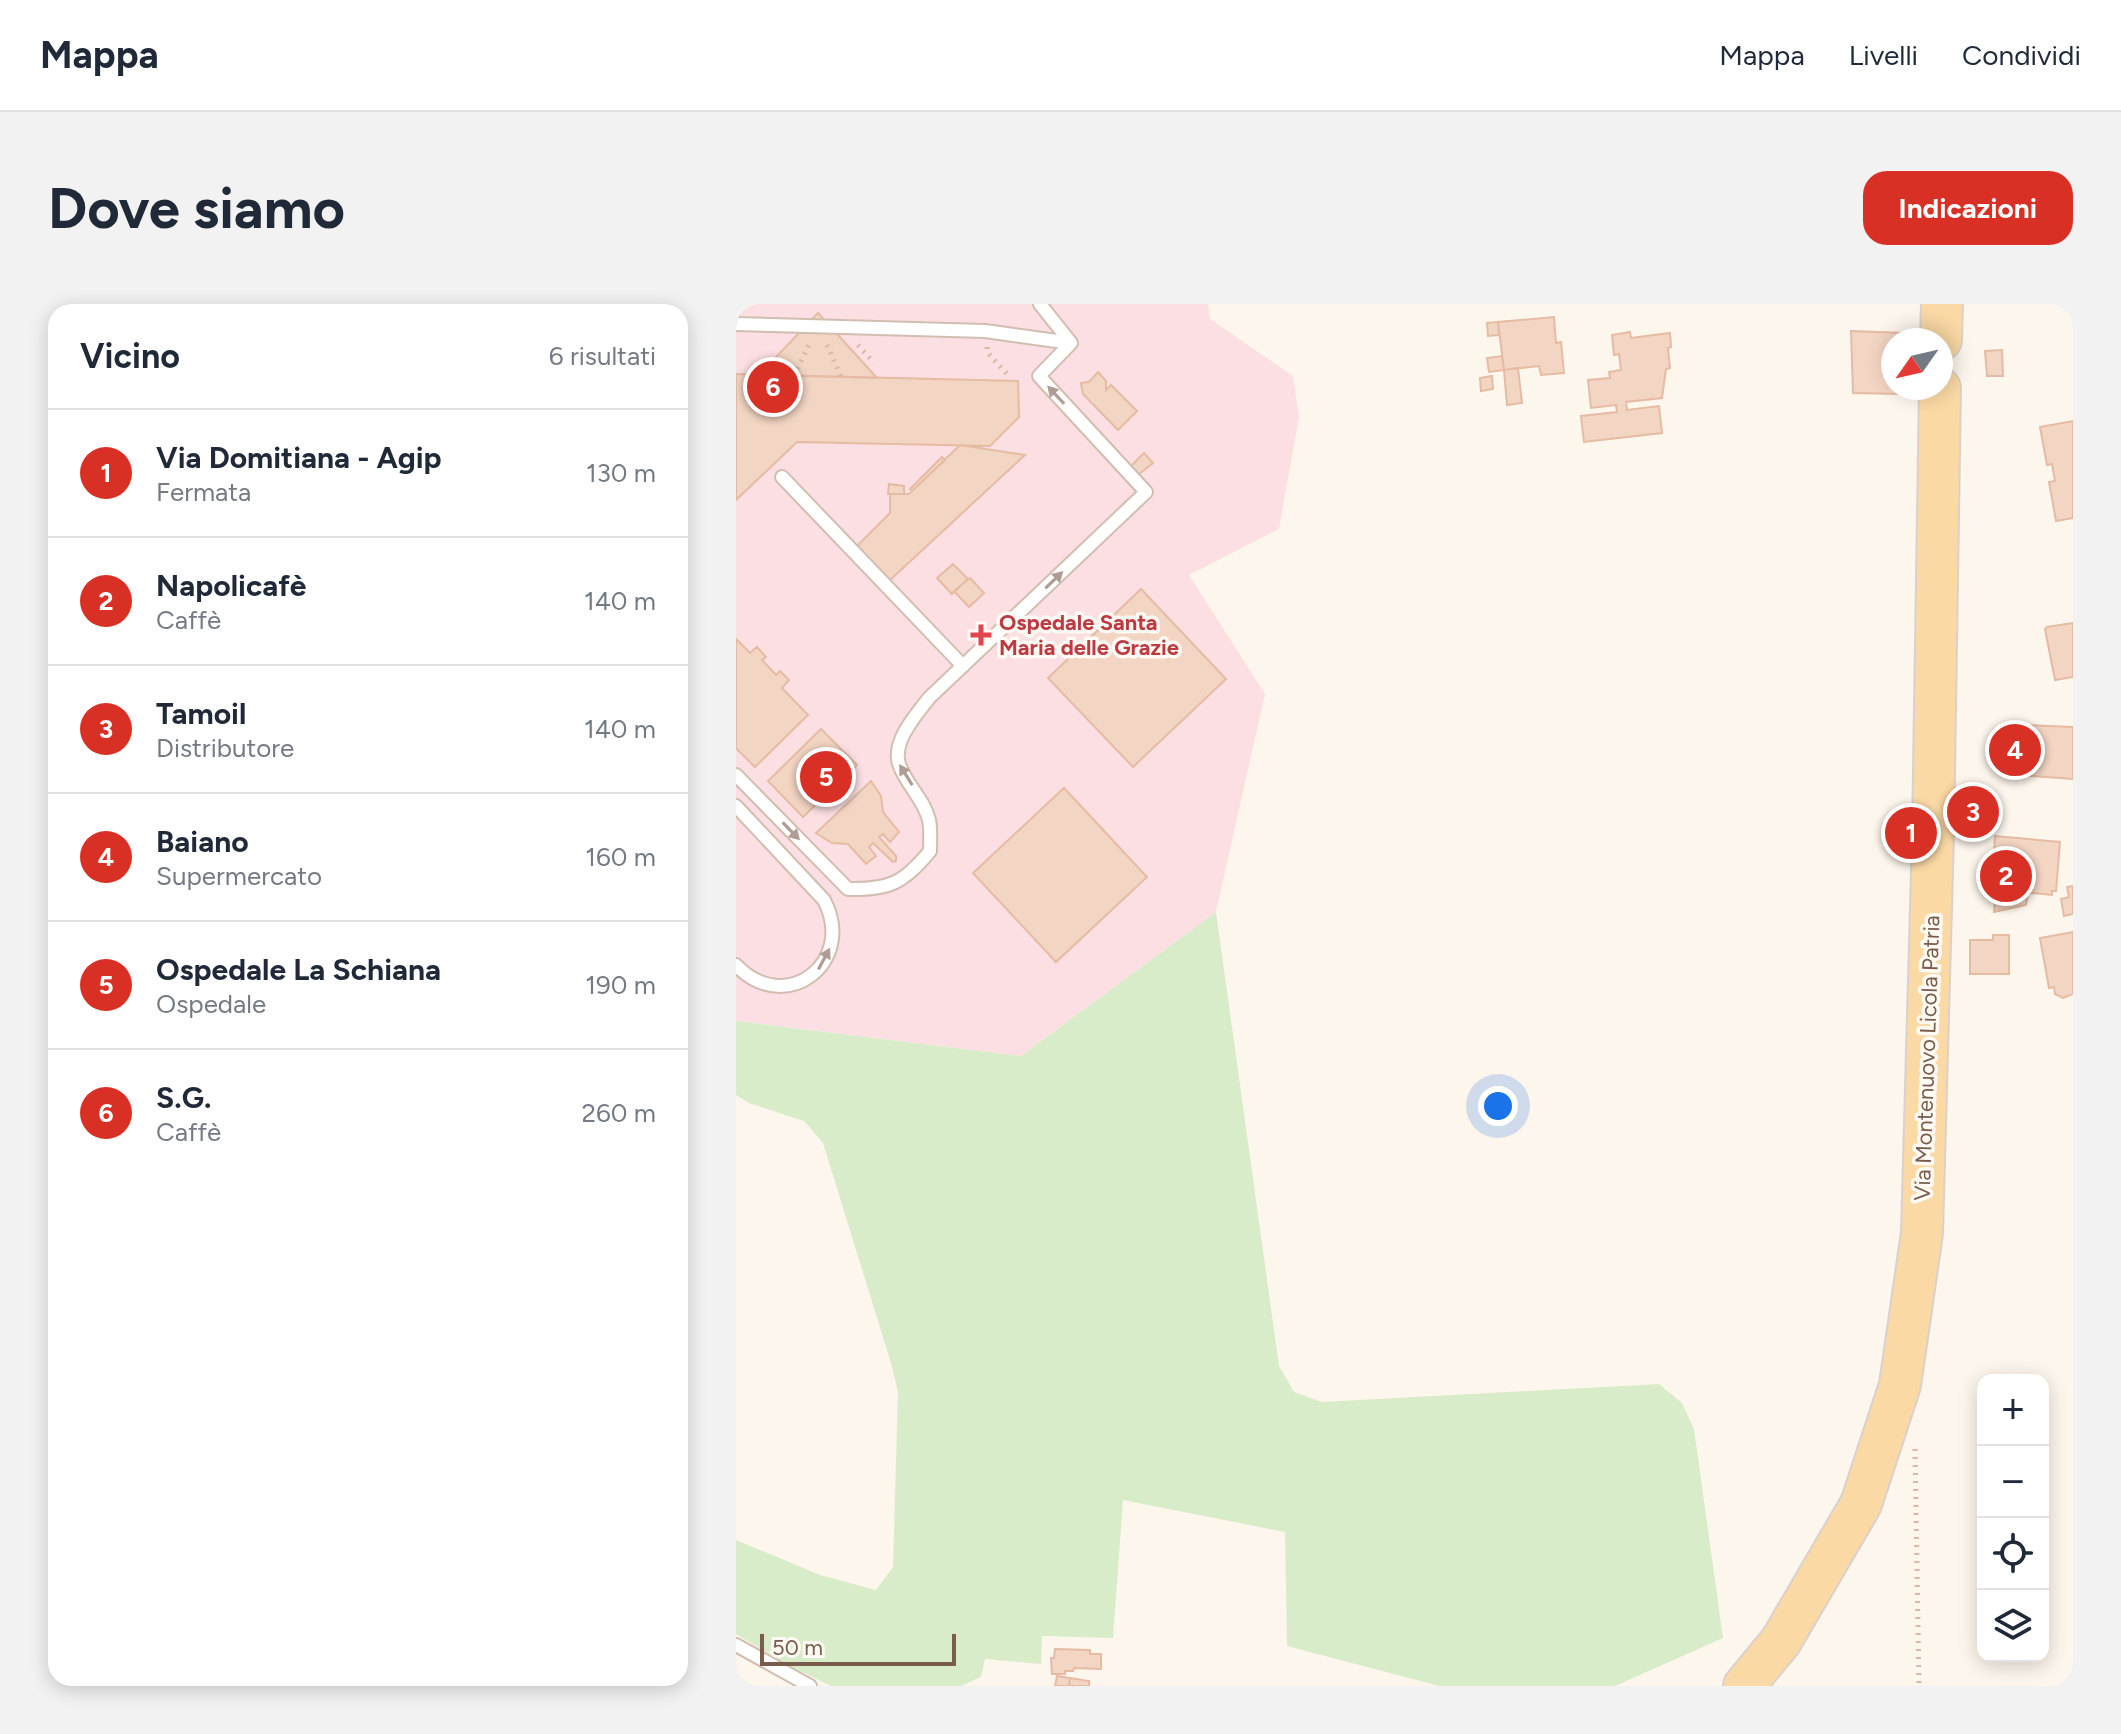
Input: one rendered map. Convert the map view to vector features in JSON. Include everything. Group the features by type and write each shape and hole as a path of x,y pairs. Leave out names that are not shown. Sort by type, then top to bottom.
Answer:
{"main road":[{"path":"1941,328 1942,304"},
{"name":"Via Montenuovo Licola Patria","path":"1744,1686 1781,1641 1861,1504 1900,1385 1922,1233 1933,835 1940,400"}],"lane":[{"path":"1040,304 1071,343"},
{"path":"736,324 985,331 1071,343"},
{"path":"736,775 848,889 878,890 912,874 930,851 929,819 899,764 899,748 909,723 929,698 1146,492 1039,376 1071,343"},
{"path":"782,477 963,666"},
{"path":"736,806 824,900 832,914 834,931 826,962 807,981 786,986 768,983 744,973 736,965"},
{"path":"736,1645 810,1686"}],"path":[{"path":"794,376 819,326"},
{"path":"819,326 841,377"},
{"path":"1890,1416 1915,1437 1919,1686"}],"shaded area":[{"name":"Ospedale Santa Maria delle Grazie","path":"736,304 1208,304 1210,319 1293,376 1299,417 1279,529 1189,575 1265,694 1216,912 1021,1056 736,1021"}],"green space":[{"path":"1216,912 1279,1366 1294,1392 1322,1402 1659,1384 1682,1403 1694,1429 1723,1638 1615,1686 1439,1686 1287,1646 1285,1532 1123,1500 1113,1638 1042,1636 1041,1664 985,1659 981,1677 961,1686 831,1686 736,1634 736,1540 820,1575 876,1590 893,1567 898,1392 823,1143 804,1121 749,1103 736,1095 736,1021 1021,1056"}],"building":[{"path":"818,313 877,378 759,375"},
{"path":"1554,317 1556,343 1561,342 1564,373 1541,375 1539,366 1504,370 1498,322"},
{"path":"1498,322 1499,335 1488,336 1487,323"},
{"path":"1851,331 1881,332 1881,394 1853,393"},
{"path":"1630,332 1631,338 1670,333 1670,368 1666,369 1662,398 1626,402 1627,410 1659,406 1662,433 1584,442 1581,416 1617,412 1616,405 1591,408 1588,380 1610,378 1609,372 1621,370 1619,354 1614,355 1612,335"},
{"path":"2002,350 2003,376 1987,376 1985,351"},
{"path":"1502,356 1504,370 1489,372 1487,358"},
{"path":"1518,368 1522,403 1507,405 1504,370"},
{"path":"1098,372 1106,381 1106,390 1111,385 1137,411 1118,430 1083,394 1081,383 1089,382"},
{"path":"736,374 1018,381 1019,417 990,446 797,442 736,500"},
{"path":"1492,376 1493,389 1481,391 1480,378"},
{"path":"2073,421 2073,518 2056,521 2049,482 2055,481 2052,464 2047,465 2040,427"},
{"path":"960,445 1025,455 889,581 857,546 890,513 890,494 909,494"},
{"path":"1144,453 1153,463 1139,474 1131,466"},
{"path":"942,457 945,460 912,491 910,489"},
{"path":"889,484 904,486 904,494 888,494"},
{"path":"953,564 968,579 952,594 937,578"},
{"path":"970,578 984,593 969,607 954,591"},
{"path":"1141,589 1226,679 1133,767 1048,678"},
{"path":"2073,623 2073,677 2055,680 2045,629"},
{"path":"736,639 750,653 757,647 766,657 762,660 776,675 780,671 789,680 782,688 808,715 755,767 736,748"},
{"path":"2005,724 2073,727 2073,779 2003,774"},
{"path":"821,729 857,765 803,817 768,781"},
{"path":"871,781 881,796 883,812 899,832 890,842 883,834 879,837 896,856 893,862 873,843 869,847 876,856 866,864 848,844 832,843 816,833"},
{"path":"1064,788 1147,877 1056,962 973,873"},
{"path":"1995,836 2060,842 2056,891 2052,891 2052,895 1992,889"},
{"path":"2073,886 2073,914 2064,916 2061,899 2069,897 2067,887"},
{"path":"1996,889 2028,894 2026,905 1994,912"},
{"path":"2073,932 2073,994 2063,998 2055,994 2054,987 2049,988 2040,938"},
{"path":"1993,935 2009,935 2009,974 1970,974 1970,940 1993,940"},
{"path":"1055,1649 1090,1650 1090,1654 1101,1654 1101,1669 1074,1668 1073,1671 1065,1671 1065,1674 1052,1674 1051,1658 1054,1658"},
{"path":"1057,1676 1070,1678 1069,1686 1055,1686"},
{"path":"1070,1678 1089,1681 1089,1686 1069,1686"}],"place":[{"name":"S.G.","path":"773,387"},
{"name":"Ospedale Santa Maria delle Grazie","path":"981,635"},
{"name":"Baiano","path":"2015,750"},
{"name":"Ospedale La Schiana","path":"826,777"},
{"name":"Tamoil","path":"1973,812"},
{"name":"Via Domitiana - Agip","path":"1911,833"},
{"name":"Napolicafè","path":"2006,876"}]}
